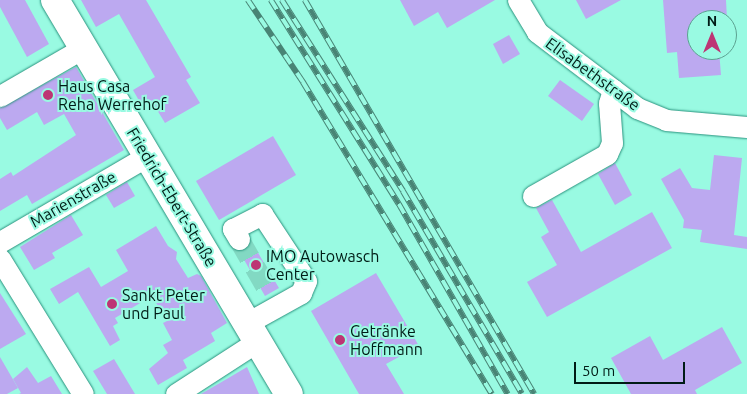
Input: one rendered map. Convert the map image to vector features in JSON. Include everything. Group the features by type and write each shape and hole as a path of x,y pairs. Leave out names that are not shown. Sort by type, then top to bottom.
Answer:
{"main road":[{"name":"Friedrich-Ebert-Straße","path":"55,0 289,394"}],"street":[{"name":"Elisabethstraße","path":"518,0 537,32 637,108 666,120 747,127"},
{"path":"0,96 83,48"},
{"path":"533,196 607,154 612,143 608,103 613,90"},
{"name":"Marienstraße","path":"0,242 147,156"},
{"path":"176,394 253,332 274,300 301,293 306,281 262,214 233,229 240,239"},
{"path":"0,259 82,394"}],"building":[{"path":"0,0 25,0 49,44 27,57 0,7"},
{"path":"81,0 146,0 191,77 186,80 200,103 165,123 151,100 142,106 133,90 155,77 119,14 96,27"},
{"path":"400,0 495,0 447,28 438,12 414,26"},
{"path":"576,0 621,0 586,19"},
{"path":"663,0 726,0 726,10 687,10 687,60 720,60 721,75 679,78 677,52 667,53"},
{"path":"509,35 520,54 503,64 493,44"},
{"path":"76,67 124,150 32,204 27,195 0,211 0,179 11,172 13,176 76,135 64,114 44,125 37,112 7,130 0,118 0,108"},
{"path":"560,80 594,104 582,121 548,96"},
{"path":"273,136 296,175 219,220 196,181"},
{"path":"714,155 742,158 734,235 747,237 747,249 700,242 702,230 683,228 684,220 661,179 680,168 692,188 710,190"},
{"path":"615,163 632,195 615,205 598,174"},
{"path":"127,182 135,196 114,208 106,195"},
{"path":"552,200 581,252 652,212 672,248 547,317 527,282 557,265 541,237 549,232 536,208"},
{"path":"71,215 83,235 52,253 55,258 34,270 20,247"},
{"path":"156,226 168,246 177,252 176,259 188,278 197,274 201,276 227,323 211,333 215,341 183,360 187,368 158,385 149,369 168,353 163,345 172,340 163,323 167,321 152,296 115,318 118,323 113,326 120,340 110,346 78,292 59,304 50,289 89,267 101,287 128,271 116,250"},
{"name":"IMO Autowasch Center","path":"251,241 279,288 265,296 239,251 246,249"},
{"path":"376,273 419,346 386,364 404,394 359,394 311,311"},
{"path":"0,293 26,334 0,349"},
{"path":"722,327 742,363 695,390 697,394 631,394 611,358 650,336 663,360"},
{"path":"0,357 18,388 7,394 0,394"},
{"path":"114,359 135,394 107,394 93,371"},
{"path":"27,367 38,383 51,376 62,394 19,394 21,393 13,379"},
{"path":"247,367 259,394 201,394 225,380"}],"tunnel":[{"path":"239,239 270,293"}],"railway":[{"path":"248,0 303,82 492,394"},
{"path":"271,0 399,204 508,394"},
{"path":"282,0 403,191 522,394"},
{"path":"305,0 534,394"}],"place":[{"name":"Haus Casa Reha Werrehof","path":"48,95"},
{"name":"IMO Autowasch Center","path":"256,265"},
{"name":"Sankt Peter und Paul","path":"112,304"},
{"name":"Getränke Hoffmann","path":"340,340"}]}
